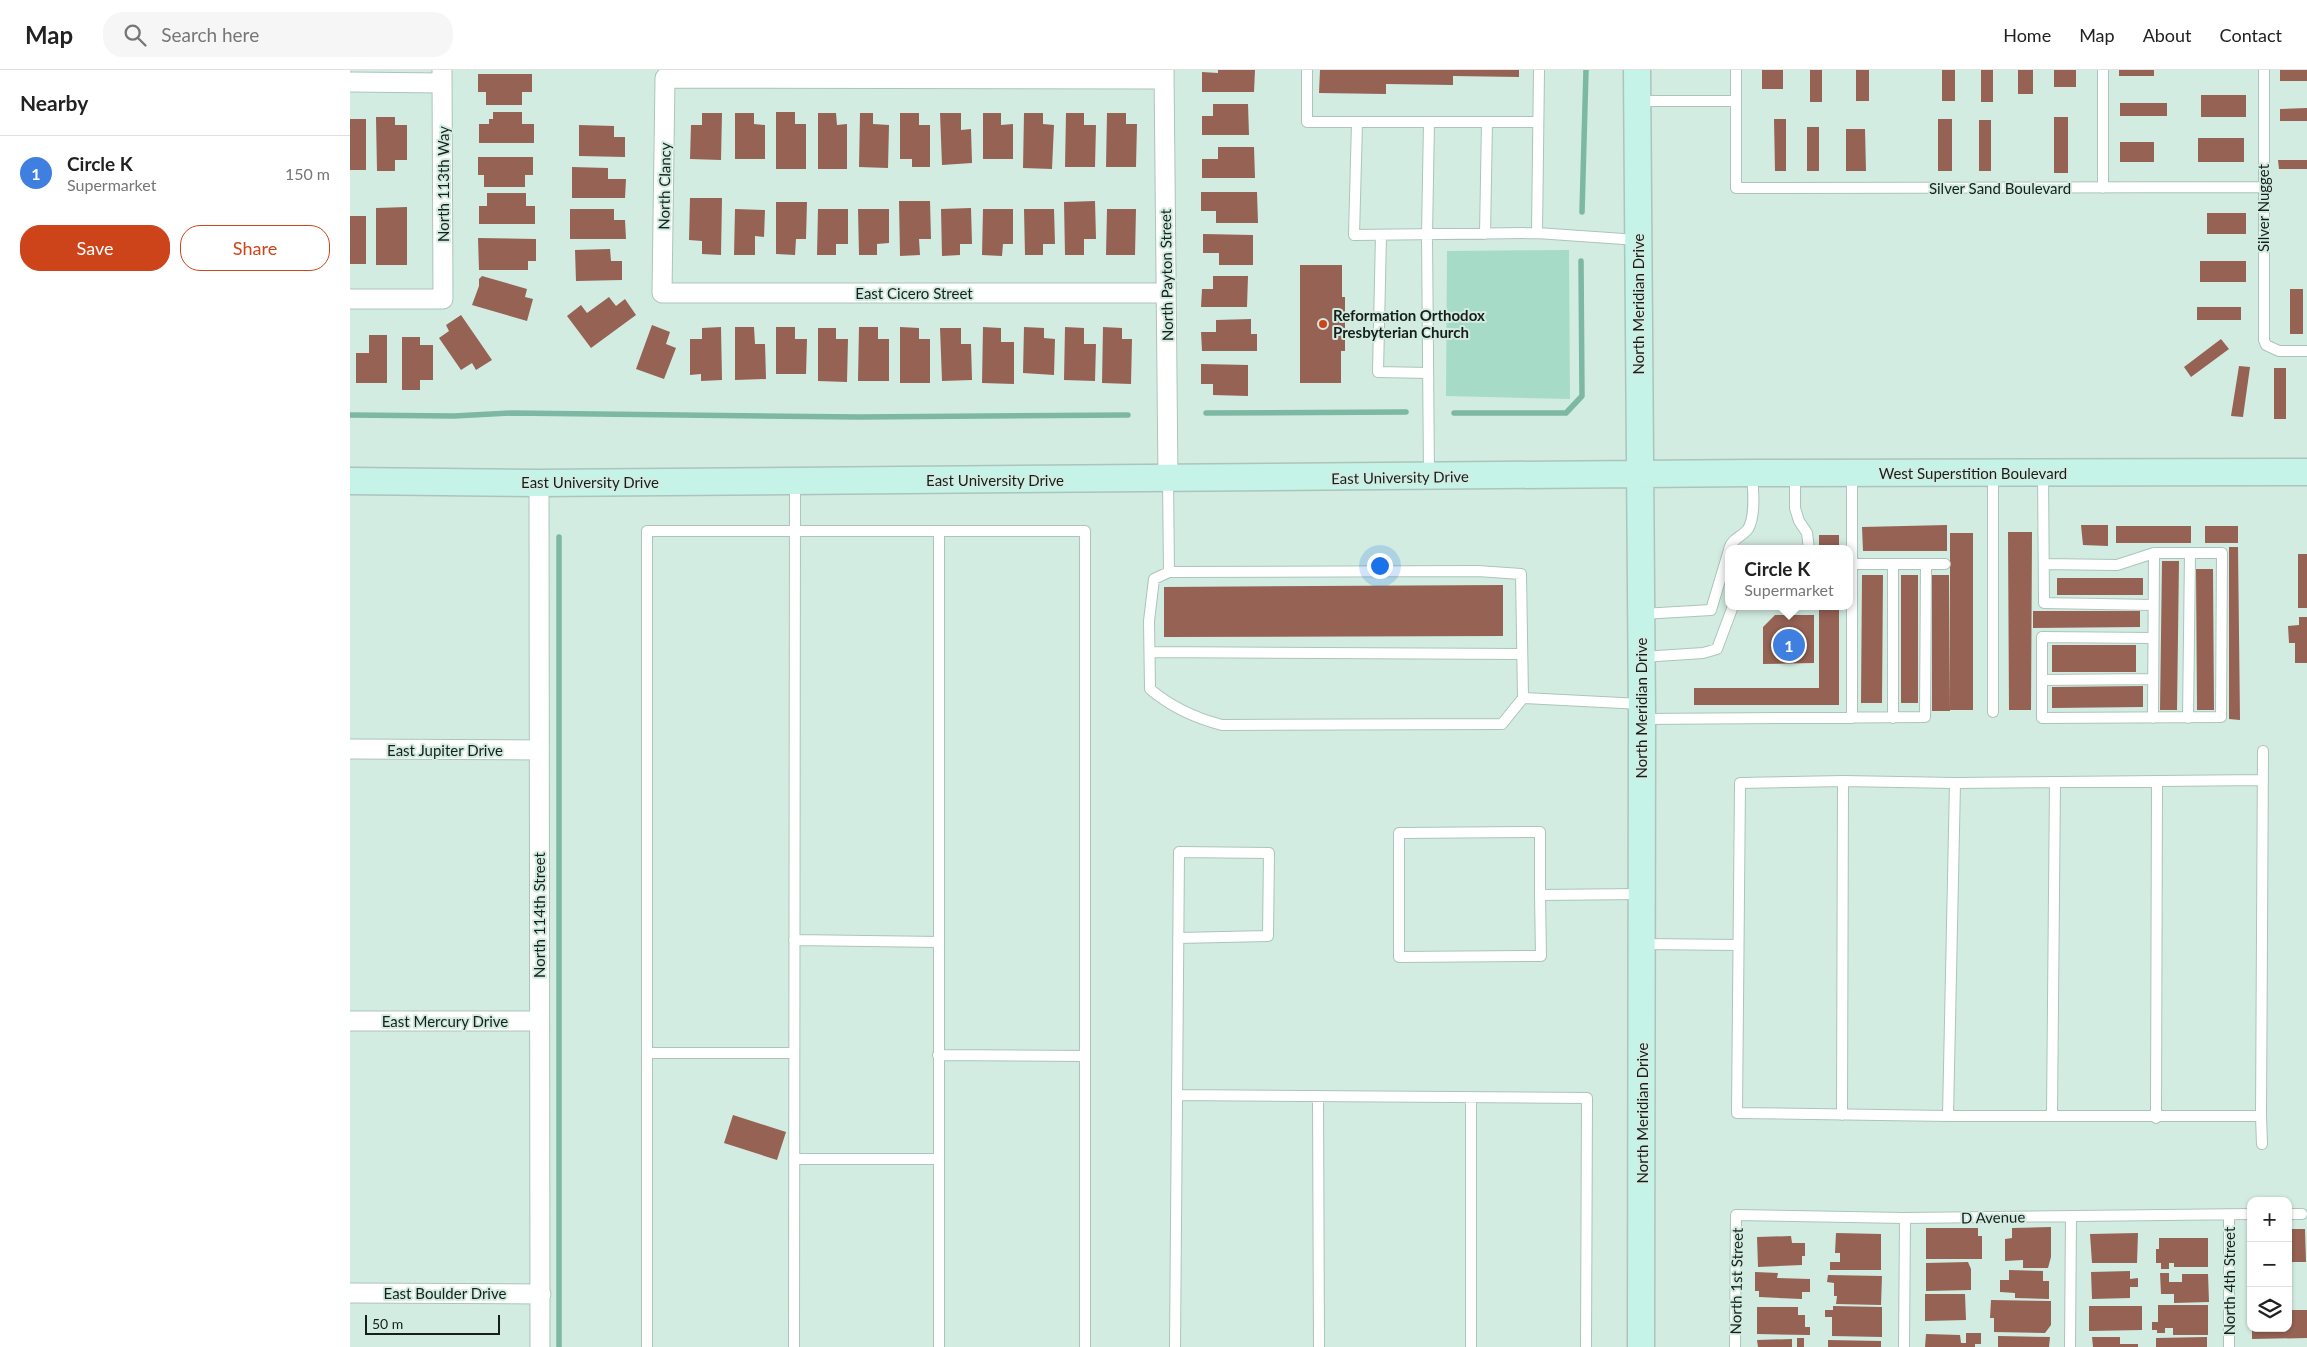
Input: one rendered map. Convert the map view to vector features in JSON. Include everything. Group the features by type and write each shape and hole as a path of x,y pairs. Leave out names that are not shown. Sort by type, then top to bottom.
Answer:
{"main road":[{"name":"North Meridian Drive","path":"1637,70 1642,711 1641,1347"},
{"name":"West Superstition Boulevard","path":"1639,475 2307,472"},
{"name":"East University Drive","path":"350,481 539,483 1639,475"}],"street":[{"name":"North Clancy","path":"662,293 665,78 1164,74"},
{"name":"North Payton Street","path":"1164,74 1168,479"},
{"path":"350,82 442,76"},
{"name":"North 113th Way","path":"350,299 443,298 442,76"},
{"name":"East Cicero Street","path":"662,293 1166,293"},
{"name":"North 114th Street","path":"539,483 540,1347"},
{"name":"East Jupiter Drive","path":"350,749 539,750"},
{"name":"East Mercury Drive","path":"350,1020 539,1021"},
{"name":"East Boulder Drive","path":"350,1293 541,1294"}],"lane":[{"path":"1307,70 1307,122 1538,122"},
{"path":"1537,233 1539,70"},
{"path":"1637,101 1736,101 1736,70"},
{"path":"2103,70 2103,188"},
{"name":"Silver Nugget","path":"2264,70 2263,333 2266,345 2279,351 2307,351"},
{"name":"Silver Sand Boulevard","path":"1736,101 1736,188 2263,187"},
{"path":"1429,122 1427,235 1429,476"},
{"path":"1485,234 1487,122"},
{"path":"1357,123 1354,234 1537,233 1638,240"},
{"path":"1381,235 1378,372 1428,373"},
{"path":"1730,545 1731,542 1748,528 1754,502 1752,473"},
{"path":"1795,473 1795,508 1799,521 1807,533 1808,545"},
{"path":"1852,473 1852,545"},
{"path":"1993,473 1993,712"},
{"path":"2044,473 2044,603 2153,605"},
{"path":"1168,479 1169,572"},
{"path":"794,1347 793,530 795,481"},
{"path":"648,1347 647,531 793,530 1085,531 1085,1347"},
{"path":"939,1347 940,532"},
{"path":"2044,564 2117,565 2154,553 2222,553 2221,717 2042,718 2042,637 2153,638"},
{"path":"2153,718 2154,553"},
{"path":"2188,718 2190,553"},
{"path":"1641,614 1711,610 1725,563"},
{"path":"1853,564 1945,564"},
{"path":"1893,564 1893,718"},
{"path":"1524,698 1642,711 1852,718 1925,717 1926,564"},
{"path":"1478,571 1521,574 1524,698 1502,724 1222,724 1202,719 1166,703 1150,689 1149,621 1154,579 1169,572 1478,571"},
{"path":"1641,657 1703,653 1717,649 1732,610"},
{"path":"1852,610 1852,718"},
{"path":"1150,652 1522,654"},
{"path":"2042,680 2153,680"},
{"path":"2262,1144 2263,751"},
{"path":"2261,1116 2156,1118 2052,1115 1948,1116 1737,1113 1740,783 2262,780"},
{"path":"1842,1115 1843,781"},
{"path":"2156,1118 2157,781"},
{"path":"2052,1115 2055,782"},
{"path":"1948,1116 1955,783"},
{"path":"1540,832 1540,895 1541,956 1399,957 1399,833 1540,832"},
{"path":"1175,1347 1178,938 1179,852 1269,852 1268,936 1178,938"},
{"path":"1540,895 1642,894"},
{"path":"794,940 939,942"},
{"path":"1642,944 1738,945"},
{"path":"648,1053 794,1053"},
{"path":"938,1055 1084,1056"},
{"path":"1177,1095 1587,1098 1586,1347"},
{"path":"1318,1096 1319,1347"},
{"path":"1471,1097 1471,1347"},
{"path":"794,1159 938,1159"},
{"name":"North 4th Street","path":"2229,1214 2229,1347"},
{"name":"D Avenue","path":"1736,1216 1905,1218 2247,1214"},
{"path":"2292,1214 2302,1214"},
{"name":"North 1st Street","path":"1735,1347 1736,1216"},
{"path":"2070,1347 2071,1216"},
{"path":"1904,1347 1905,1218"}],"green space":[{"path":"1569,250 1570,399 1446,396 1447,251"}],"building":[{"path":"1218,70 1255,70 1254,92 1202,92 1202,72 1218,73"},
{"path":"1320,70 1519,70 1519,77 1453,76 1453,85 1386,84 1386,94 1319,93"},
{"path":"1762,70 1783,70 1783,89 1762,89"},
{"path":"1810,70 1822,70 1822,102 1810,102"},
{"path":"1856,70 1869,70 1869,101 1856,101"},
{"path":"1942,70 1955,70 1955,101 1942,101"},
{"path":"1981,70 1993,70 1993,102 1981,102"},
{"path":"2018,70 2033,70 2033,94 2018,94"},
{"path":"2054,70 2076,70 2076,87 2054,87"},
{"path":"2119,70 2154,70 2154,76 2119,76"},
{"path":"2280,70 2307,70 2307,81 2280,81"},
{"path":"478,74 532,74 532,92 522,92 522,105 486,105 486,92 478,92"},
{"path":"2201,95 2246,95 2246,117 2201,117"},
{"path":"2120,103 2167,103 2167,116 2120,116"},
{"path":"1213,104 1248,104 1249,135 1202,135 1202,116 1213,116"},
{"path":"2307,108 2307,121 2280,121 2280,109"},
{"path":"493,112 522,112 522,124 534,124 534,143 479,143 479,124 489,124 489,119 493,119"},
{"path":"776,112 795,112 795,124 806,124 806,169 776,169"},
{"path":"702,113 722,113 721,160 690,159 691,125 702,125"},
{"path":"735,113 754,113 754,124 765,125 765,159 735,159"},
{"path":"818,113 836,113 837,125 847,124 847,169 818,169"},
{"path":"860,113 873,113 873,124 889,125 888,168 859,167"},
{"path":"900,113 919,113 919,125 930,125 930,167 912,167 912,159 900,159"},
{"path":"940,113 961,113 961,130 971,129 972,163 942,165"},
{"path":"983,113 1001,113 1001,125 1013,124 1013,159 983,159"},
{"path":"1024,113 1043,113 1043,124 1054,125 1052,169 1023,168"},
{"path":"1066,113 1084,113 1084,125 1096,125 1095,167 1065,167"},
{"path":"1107,113 1126,113 1126,124 1137,124 1136,167 1106,167"},
{"path":"376,117 395,117 395,125 407,125 407,160 395,160 395,171 377,171"},
{"path":"2054,117 2068,117 2068,173 2054,173"},
{"path":"350,119 366,119 366,170 350,170"},
{"path":"1774,119 1786,119 1786,171 1775,171"},
{"path":"1938,119 1952,119 1952,171 1938,171"},
{"path":"1979,120 1991,120 1991,171 1979,171"},
{"path":"579,125 614,126 614,137 625,137 625,157 579,156"},
{"path":"1807,127 1819,127 1819,171 1807,171"},
{"path":"1846,129 1865,129 1866,171 1846,171"},
{"path":"2198,138 2244,138 2244,162 2198,162"},
{"path":"2120,142 2154,142 2154,162 2120,162"},
{"path":"1218,147 1254,147 1255,178 1202,178 1202,159 1218,159"},
{"path":"478,157 533,157 533,175 525,175 525,187 484,187 484,175 478,175"},
{"path":"2278,160 2307,160 2307,169 2279,169"},
{"path":"572,167 608,168 608,179 626,179 625,198 572,198"},
{"path":"1201,192 1257,192 1258,223 1216,223 1216,211 1201,211"},
{"path":"487,193 526,193 526,206 535,206 535,224 479,224 479,206 487,206"},
{"path":"690,198 722,198 721,255 702,254 702,241 689,240"},
{"path":"899,201 930,201 931,239 919,239 920,255 900,256"},
{"path":"1095,201 1096,239 1084,239 1084,255 1065,255 1064,202"},
{"path":"776,202 807,202 806,239 796,239 795,255 776,254"},
{"path":"407,207 407,265 376,265 376,208"},
{"path":"971,208 972,244 960,244 960,255 942,256 941,209"},
{"path":"570,209 614,209 614,220 625,220 626,239 570,239"},
{"path":"735,209 765,210 764,237 755,236 755,255 734,255"},
{"path":"818,209 848,209 848,244 836,244 836,255 817,255"},
{"path":"858,209 889,209 889,243 877,244 877,255 859,255"},
{"path":"983,209 1013,209 1013,244 1003,244 1002,256 982,255"},
{"path":"1024,209 1054,209 1055,244 1043,244 1043,255 1025,255"},
{"path":"1107,209 1136,209 1135,255 1106,255"},
{"path":"2207,213 2246,213 2246,234 2207,234"},
{"path":"350,216 366,216 366,264 350,264"},
{"path":"1203,234 1253,235 1253,265 1219,265 1219,253 1203,253"},
{"path":"478,238 536,239 536,261 528,261 528,270 479,270"},
{"path":"610,249 611,261 622,261 622,280 576,281 575,250"},
{"path":"2200,261 2246,261 2246,282 2200,282"},
{"name":"Reformation Orthodox Presbyterian Church","path":"1300,265 1342,265 1342,297 1345,297 1345,351 1341,351 1341,383 1300,383"},
{"path":"482,276 527,289 525,297 533,299 527,321 472,305 479,286 479,279"},
{"path":"1213,276 1248,276 1247,307 1201,307 1202,289 1213,289"},
{"path":"2290,289 2303,289 2303,334 2290,334"},
{"path":"609,297 616,306 625,299 636,315 591,348 567,316 581,305 587,313"},
{"path":"2197,307 2241,307 2241,320 2197,320"},
{"path":"461,315 492,360 476,370 472,363 461,370 439,338 449,331 446,325"},
{"path":"1251,319 1251,334 1257,334 1257,351 1202,351 1201,332 1216,332 1216,320"},
{"path":"652,325 670,332 666,344 676,348 664,379 636,369"},
{"path":"721,327 722,380 701,381 701,374 690,375 690,339 702,339 702,328"},
{"path":"735,327 754,327 755,344 765,344 766,379 735,380"},
{"path":"776,327 795,327 795,339 807,339 806,374 776,374"},
{"path":"859,327 878,327 878,339 889,339 889,381 858,381"},
{"path":"900,327 919,328 919,339 930,339 930,383 900,383"},
{"path":"983,327 1001,328 1001,342 1014,342 1014,384 982,383"},
{"path":"1024,327 1044,328 1044,338 1055,339 1054,375 1023,373"},
{"path":"1065,327 1084,328 1084,344 1096,344 1095,381 1064,380"},
{"path":"1103,327 1122,328 1122,339 1132,339 1131,384 1102,383"},
{"path":"818,328 836,328 836,339 848,339 847,382 818,381"},
{"path":"940,328 961,328 961,344 971,344 972,380 942,381"},
{"path":"369,335 387,335 387,383 356,383 356,353 369,353"},
{"path":"402,337 420,337 420,345 433,345 433,380 420,380 420,390 402,390"},
{"path":"2221,339 2229,349 2191,377 2184,367"},
{"path":"1201,364 1248,365 1248,396 1213,395 1213,384 1201,384"},
{"path":"2239,366 2250,367 2243,417 2231,416"},
{"path":"2274,368 2286,368 2286,419 2274,419"},
{"path":"1947,525 1947,551 1863,551 1862,527"},
{"path":"2081,525 2108,525 2108,546 2083,545"},
{"path":"2116,526 2191,526 2191,543 2116,543"},
{"path":"2205,526 2238,526 2238,543 2205,543"},
{"path":"2008,532 2032,532 2031,710 2009,710"},
{"path":"1950,533 1973,533 1973,710 1950,710"},
{"path":"1819,535 1839,535 1839,545 1819,545"},
{"path":"2229,547 2238,547 2240,720 2229,719"},
{"path":"2298,554 2307,554 2307,608 2298,608"},
{"path":"2162,561 2179,561 2177,710 2160,710"},
{"path":"2196,569 2213,569 2214,710 2197,710"},
{"path":"1862,575 1883,575 1882,703 1861,703"},
{"path":"1901,575 1918,575 1918,703 1901,703"},
{"path":"1932,575 1949,575 1950,711 1932,711"},
{"path":"2057,578 2143,578 2143,595 2057,595"},
{"path":"1503,585 1503,636 1164,637 1164,587"},
{"path":"1819,610 1839,610 1839,705 1694,705 1694,688 1819,688"},
{"path":"2033,611 2140,611 2140,627 2033,628"},
{"path":"1775,615 1814,615 1814,663 1763,664 1763,627"},
{"path":"2299,617 2307,617 2307,663 2295,663 2295,643 2289,643 2288,626 2299,625"},
{"path":"2052,645 2136,645 2136,672 2052,672"},
{"path":"2143,686 2143,707 2052,708 2052,687"},
{"path":"733,1115 786,1132 777,1160 724,1143"},
{"path":"2051,1227 2051,1257 2048,1268 2023,1268 2023,1260 2005,1261 2005,1239 2012,1238 2012,1228"},
{"path":"1926,1228 1978,1228 1978,1236 1982,1236 1982,1259 1926,1259"},
{"path":"2292,1229 2305,1229 2306,1262 2292,1262"},
{"path":"1836,1233 1881,1234 1881,1270 1830,1270 1830,1262 1840,1262 1840,1253 1835,1253"},
{"path":"2138,1233 2137,1263 2092,1263 2090,1234"},
{"path":"1791,1236 1792,1243 1805,1243 1805,1256 1802,1256 1802,1265 1758,1267 1757,1237"},
{"path":"2159,1238 2208,1238 2208,1267 2174,1267 2174,1263 2169,1263 2169,1269 2161,1269 2161,1263 2156,1263 2156,1249 2159,1249"},
{"path":"1968,1262 1971,1269 1971,1290 1926,1291 1926,1263"},
{"path":"2009,1270 2043,1271 2043,1281 2049,1281 2049,1299 2015,1298 2015,1293 2000,1292 2000,1280 2009,1280"},
{"path":"2130,1271 2130,1279 2138,1278 2138,1287 2130,1287 2130,1298 2092,1299 2091,1272"},
{"path":"1755,1272 1778,1273 1777,1278 1810,1279 1810,1292 1802,1292 1802,1299 1759,1297 1759,1291 1755,1291"},
{"path":"2160,1273 2169,1273 2169,1282 2182,1282 2182,1274 2208,1274 2209,1302 2174,1303 2174,1294 2161,1294"},
{"path":"1828,1275 1882,1276 1881,1305 1836,1304 1837,1296 1834,1296 1834,1283 1827,1282"},
{"path":"1925,1294 1965,1294 1966,1320 1925,1321"},
{"path":"1991,1300 2051,1301 2051,1325 2045,1333 1994,1332 1994,1318 1990,1318"},
{"path":"2158,1305 2208,1305 2208,1335 2173,1335 2173,1328 2165,1328 2165,1333 2157,1333 2157,1330 2152,1330 2152,1322 2158,1322"},
{"path":"1833,1306 1882,1307 1882,1337 1832,1336 1832,1317 1825,1317 1825,1310 1833,1310"},
{"path":"2089,1306 2142,1306 2142,1330 2089,1331"},
{"path":"1757,1307 1798,1307 1798,1315 1805,1315 1805,1327 1810,1327 1810,1335 1757,1334"},
{"path":"2292,1310 2307,1310 2307,1338 2252,1339 2252,1332 2292,1332"},
{"path":"1966,1333 1981,1333 1981,1344 1975,1344 1975,1347 1925,1347 1926,1334 1960,1335 1961,1343 1966,1343"},
{"path":"1998,1336 2050,1337 2049,1347 1998,1347"},
{"path":"2092,1337 2120,1337 2120,1344 2138,1344 2138,1347 2093,1347"},
{"path":"2207,1337 2207,1347 2156,1347 2156,1338"},
{"path":"1797,1338 1804,1338 1804,1347 1797,1347"},
{"path":"1792,1339 1792,1347 1758,1347 1757,1340"},
{"path":"1828,1340 1881,1341 1881,1347 1828,1347"}],"waterway":[{"path":"1582,212 1586,70"},
{"path":"1454,413 1566,413 1582,396 1581,261"},
{"path":"1206,413 1406,412"},
{"path":"350,415 454,416 512,413 858,417 1128,415"},
{"path":"559,537 559,1347"}],"place":[{"name":"Reformation Orthodox Presbyterian Church","path":"1323,324"},
{"name":"Circle K","path":"1789,645"}]}
